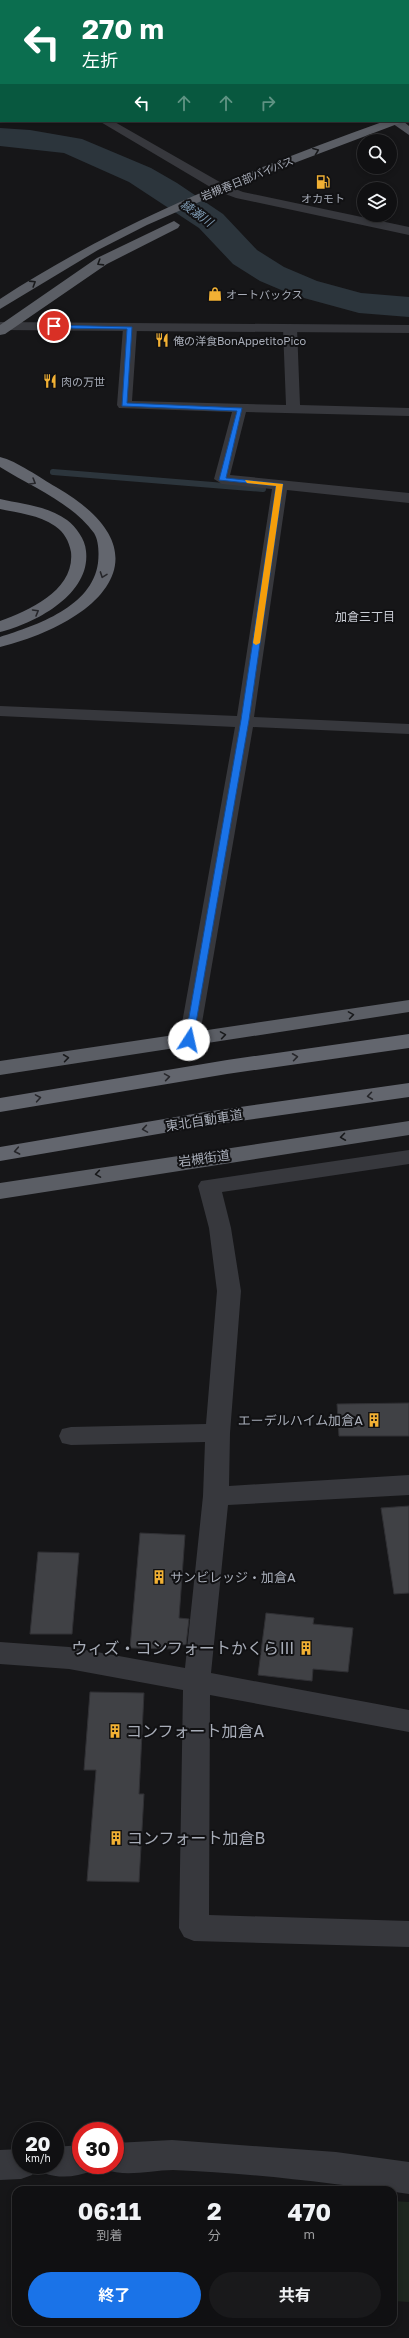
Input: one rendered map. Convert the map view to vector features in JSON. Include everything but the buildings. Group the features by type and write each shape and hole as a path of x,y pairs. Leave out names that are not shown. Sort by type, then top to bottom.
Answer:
{"highway":[{"name":"岩槻春日部バイパス","path":"0,305 54,270 140,223 204,194 392,122"},
{"path":"397,134 408,130"},
{"name":"岩槻春日部バイパス","path":"223,203 263,186"},
{"path":"3,328 102,261 188,218"},
{"path":"0,461 86,516 101,532 106,545 107,562 103,579 91,597 72,612 46,626 0,642"},
{"path":"0,504 34,512 55,519 66,527 75,538 79,551 76,574 59,596 27,616 0,627"},
{"path":"0,1068 409,1006"},
{"path":"0,1104 227,1067 409,1041"},
{"name":"東北自動車道","path":"0,1154 189,1122 409,1090"},
{"name":"岩槻街道","path":"0,1191 136,1168 409,1128"}],"main road":[{"path":"396,122 408,130"}],"street":[{"path":"107,122 220,188 240,195 409,231"},
{"path":"3,328 409,329"},
{"path":"130,328 124,405 409,412"},
{"path":"290,328 292,410"},
{"path":"240,409 222,480 280,484 409,498"},
{"path":"189,1040 245,720 280,484"},
{"path":"0,711 245,720 409,729"},
{"path":"409,1157 209,1186 220,1228 229,1291 218,1433 216,1496 196,1682 194,1928 409,1934"},
{"path":"71,1436 218,1433"},
{"path":"216,1496 409,1485"},
{"path":"0,1653 69,1658 409,1721"},
{"path":"124,2158 172,2155 336,2168 409,2178"},
{"path":"0,2165 12,2164"}],"shaded area":[{"path":"397,2201 409,2202 409,2302 397,2301"}],"waterway":[{"name":"綾瀬川","path":"0,137 30,139 71,145 140,175 166,190 211,221 245,257 272,274 305,288 359,303 409,307"},
{"path":"53,472 263,489"}],"slow traffic":[{"path":"247,481 280,484 256,643"}],"place":[{"name":"オカモト","path":"323,182"},
{"name":"オートバックス","path":"215,294"},
{"name":"俺の洋食BonAppetitoPico","path":"162,340"},
{"name":"肉の万世","path":"50,381"},
{"name":"エーデルハイム加倉A","path":"374,1420"},
{"name":"サンビレッジ・加倉A","path":"159,1577"},
{"name":"ウィズ・コンフォートかくらⅢ","path":"306,1648"},
{"name":"コンフォート加倉A","path":"115,1731"},
{"name":"コンフォート加倉B","path":"116,1838"}],"district":[{"name":"加倉三丁目","path":"365,616"}],"route":[{"path":"54,326 130,328 124,405 240,409 222,480 280,484 245,720 189,1040"}]}
